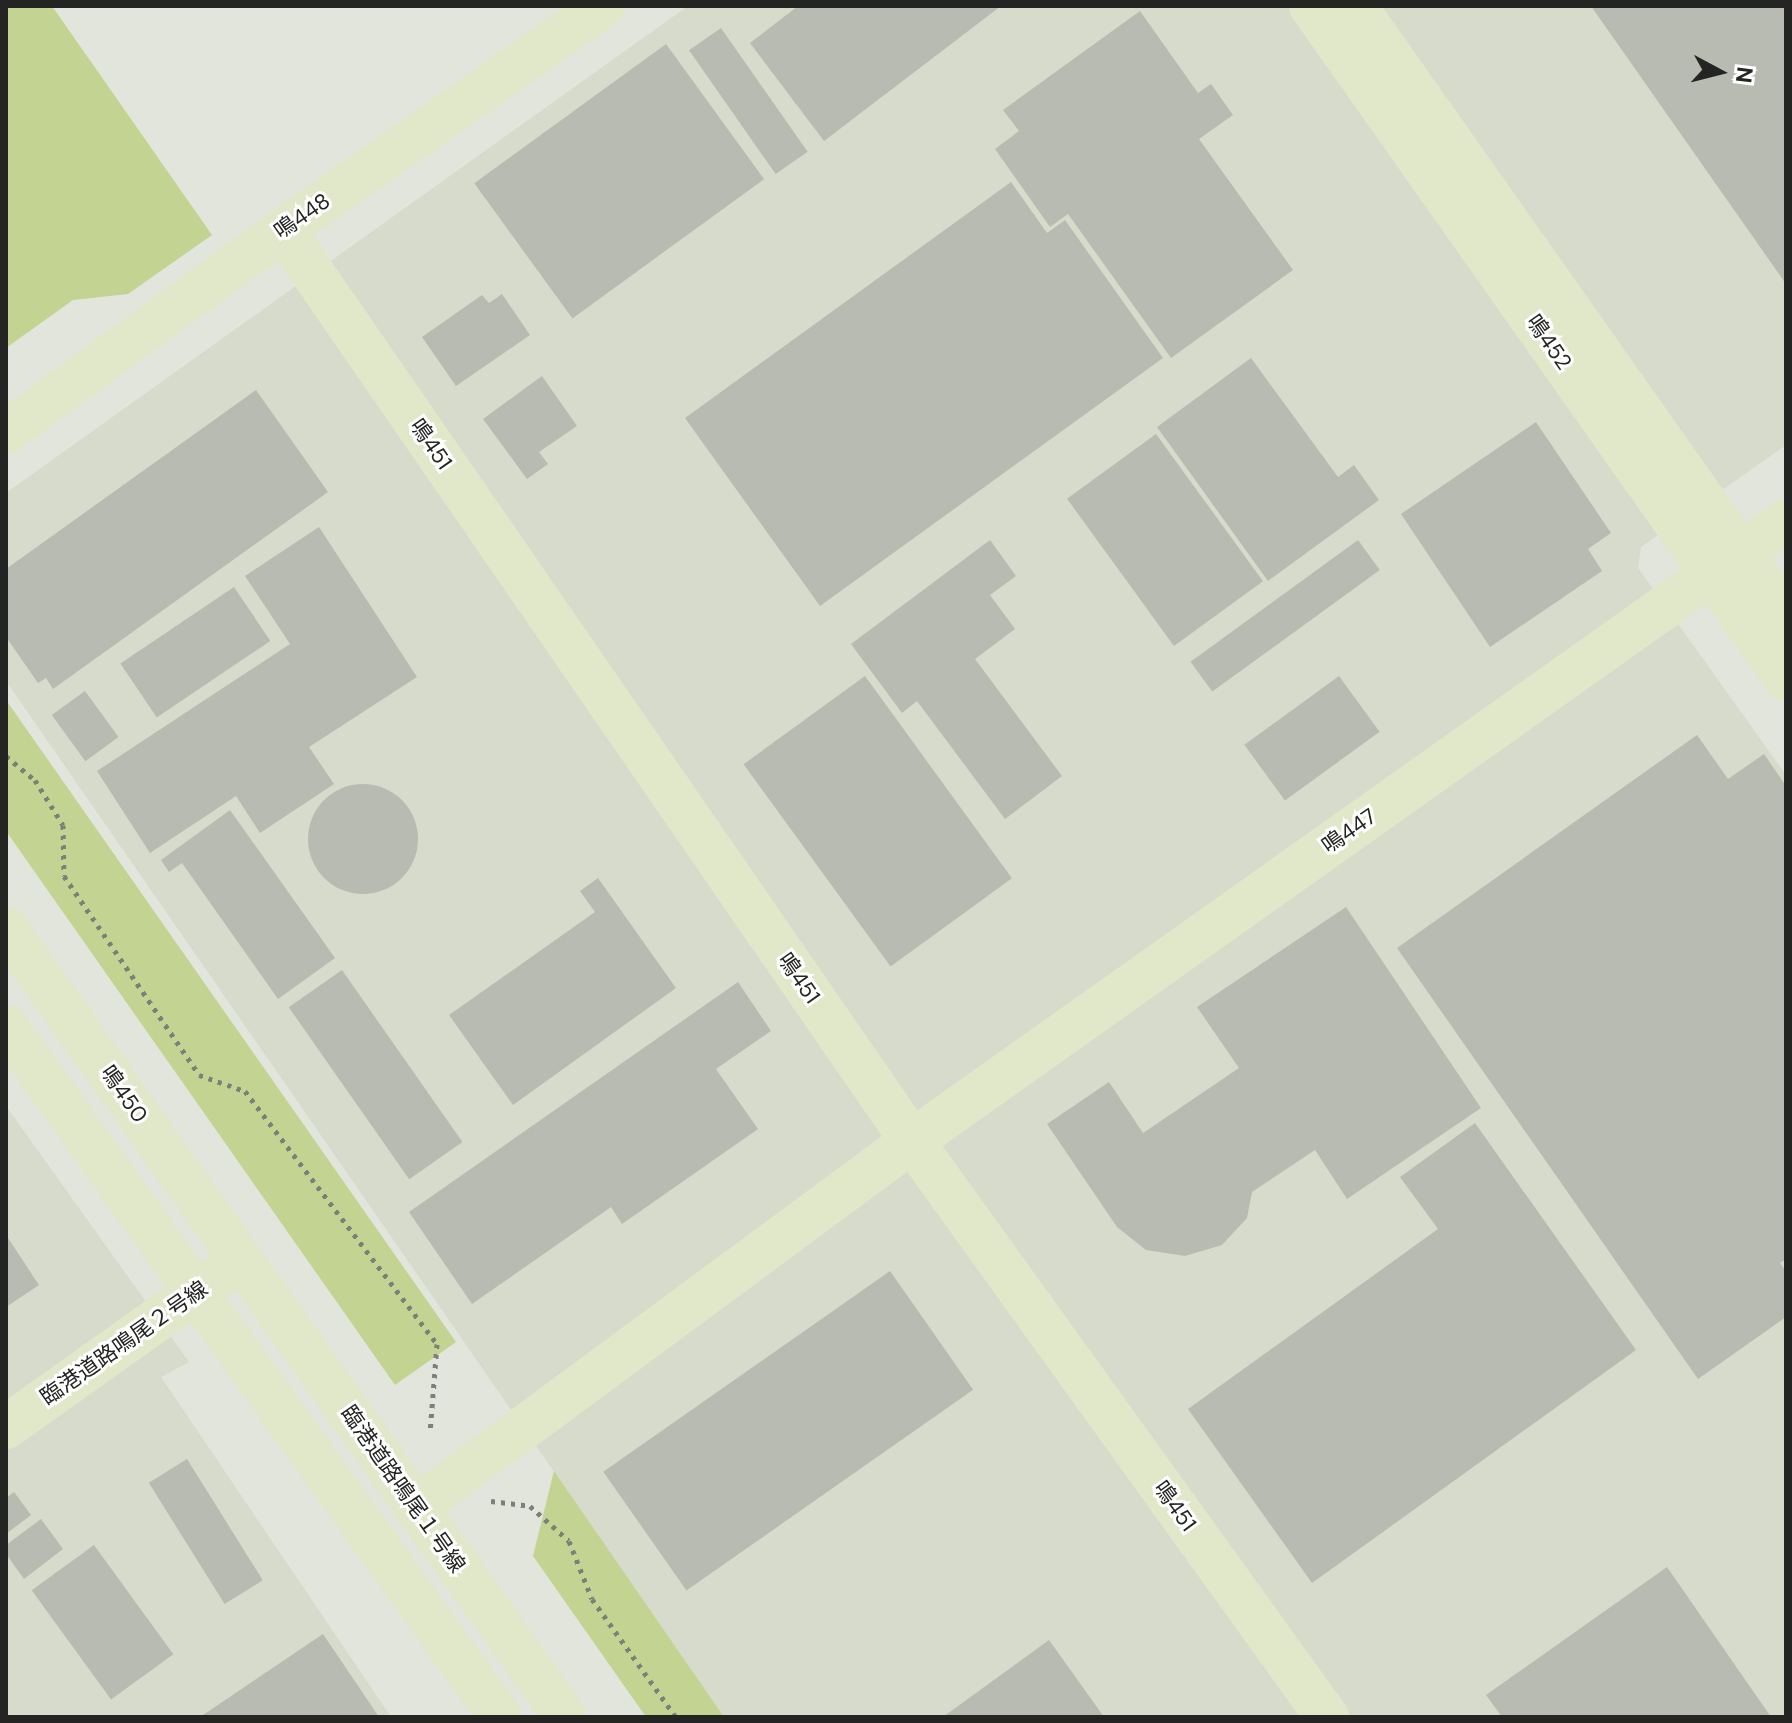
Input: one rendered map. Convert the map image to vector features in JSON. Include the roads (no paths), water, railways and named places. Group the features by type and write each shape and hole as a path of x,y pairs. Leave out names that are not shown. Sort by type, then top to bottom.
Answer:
{"street":[{"name":"鳴448","path":"6,432 283,230 603,6"},
{"name":"鳴452","path":"1311,6 1726,564 1786,617"},
{"name":"鳴452","path":"1355,6 1726,564 1786,679"},
{"name":"鳴451","path":"283,230 912,1141 1327,1717"},
{"name":"鳴447","path":"415,1508 912,1141 1786,521"},
{"name":"鳴450","path":"6,928 242,1259"},
{"path":"6,1026 500,1717"},
{"name":"臨港道路鳴尾２号線","path":"6,1427 242,1259"},
{"name":"臨港道路鳴尾１号線","path":"242,1259 565,1717"}]}
